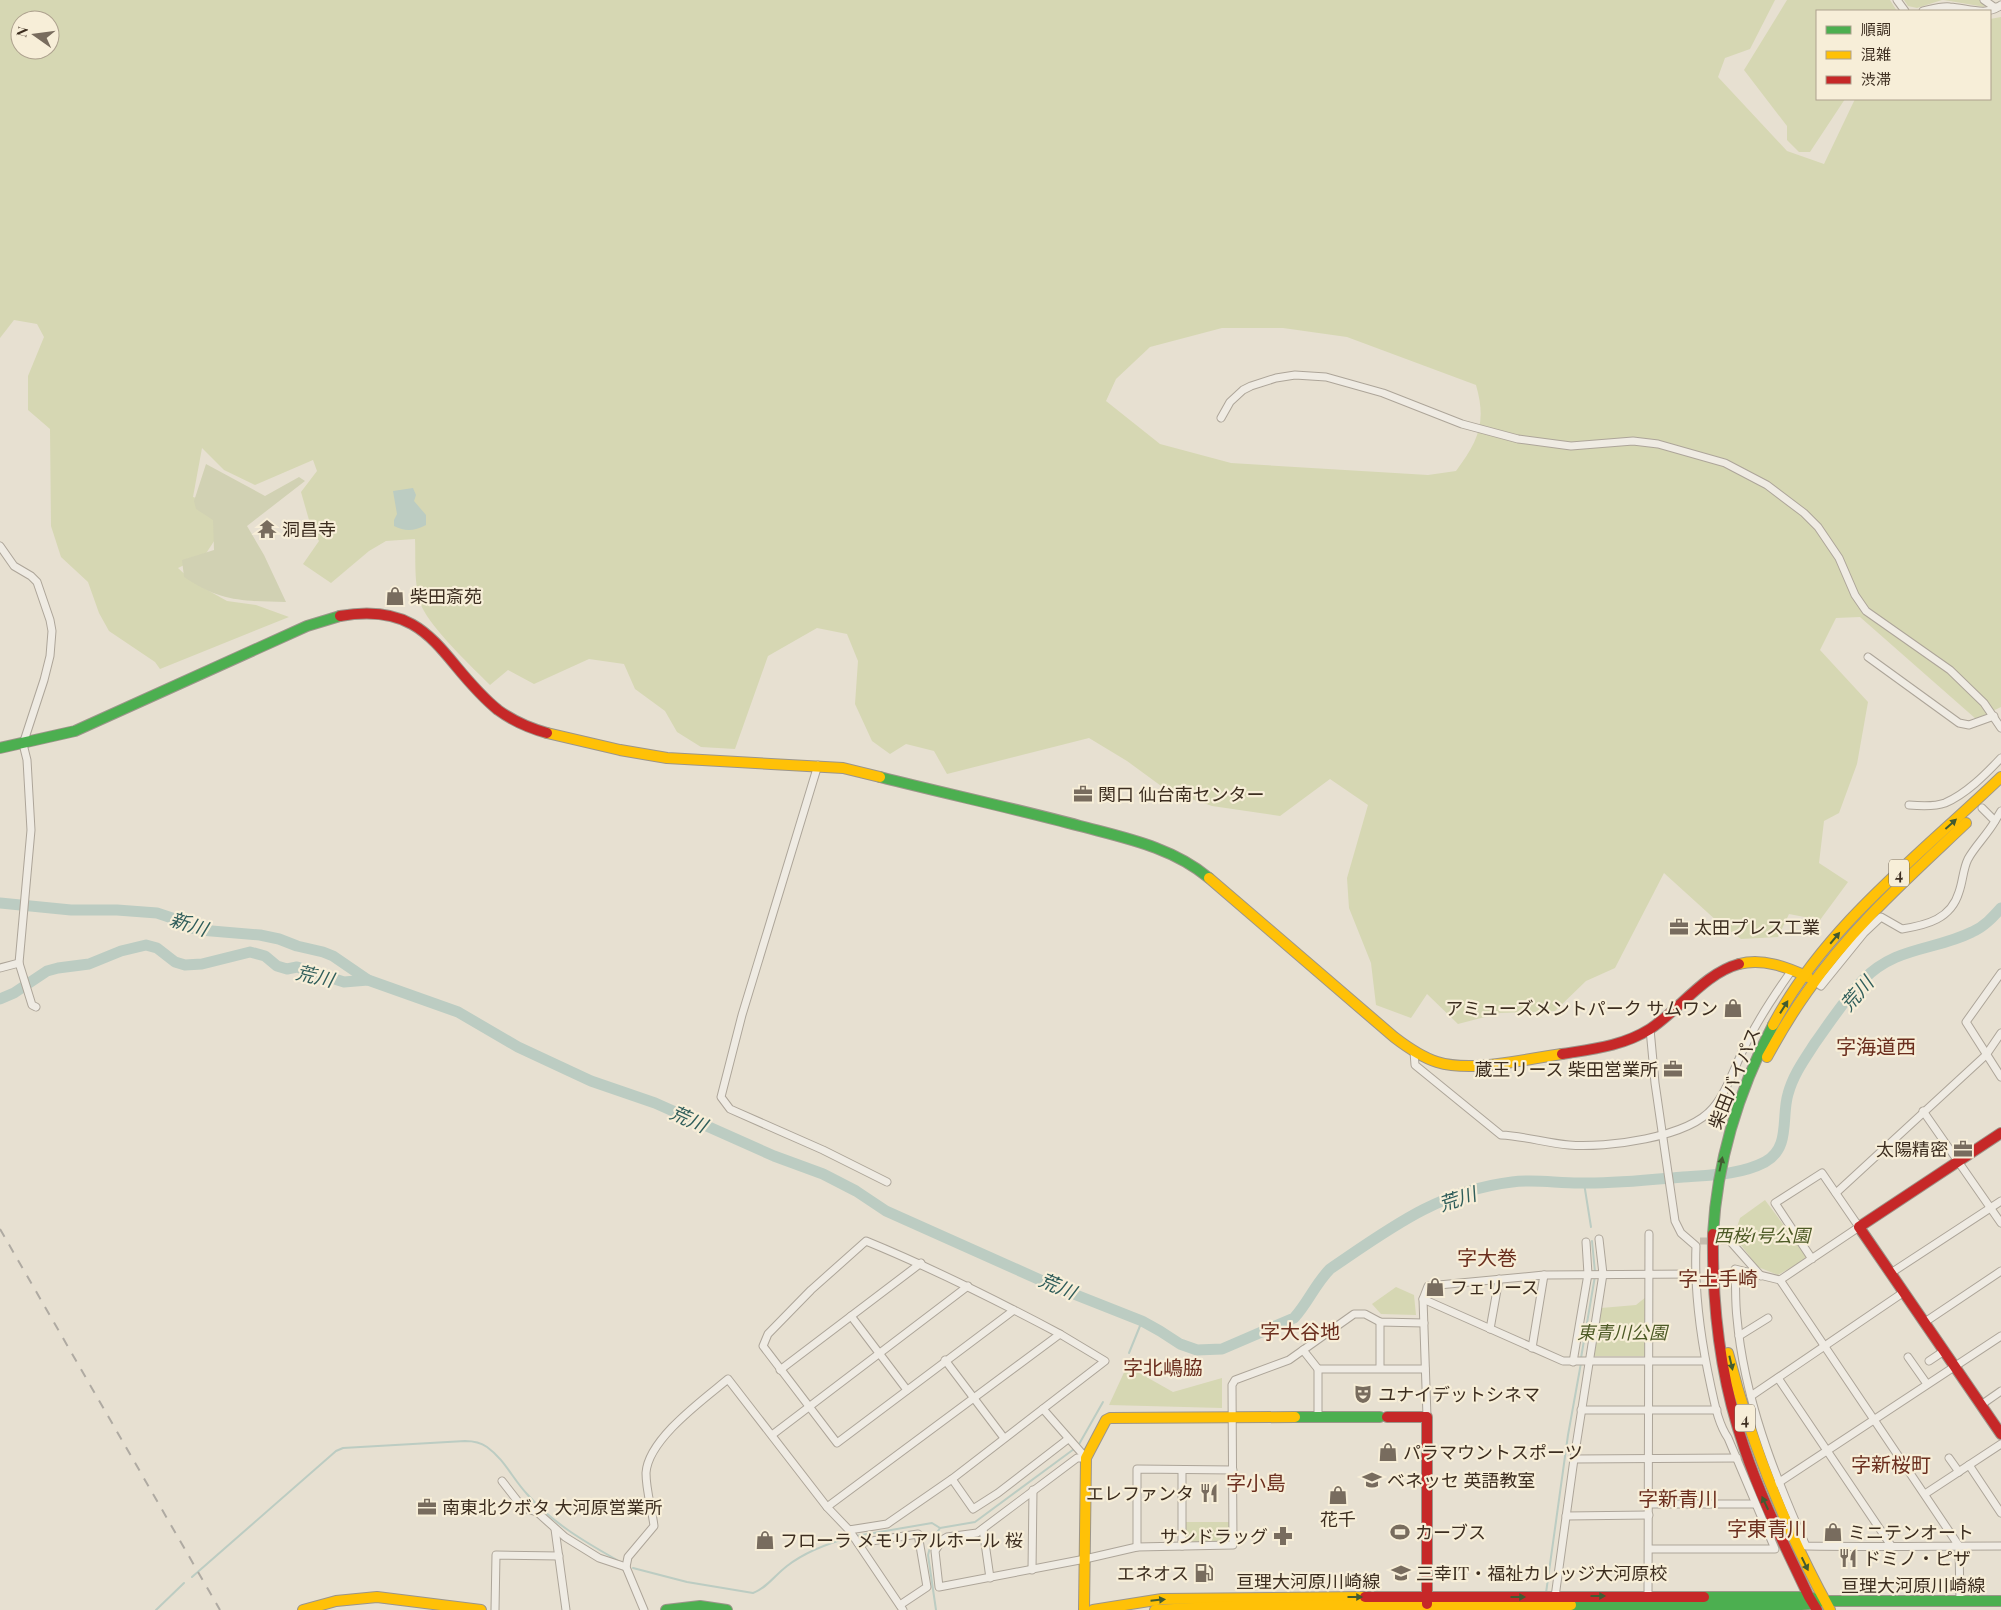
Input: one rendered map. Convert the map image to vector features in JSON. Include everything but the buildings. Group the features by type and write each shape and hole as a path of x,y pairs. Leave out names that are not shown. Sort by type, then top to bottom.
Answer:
{"main road":[{"path":"0,748 75,731 308,626 335,616 370,611 401,618 418,626 433,638 486,699 502,712 523,724 554,734 640,755 843,768 1001,804 1144,843 1175,855 1203,873 1376,1022 1414,1052 1428,1060 1468,1067 1603,1048 1625,1042 1650,1029 1721,971 1733,965 1749,961 1764,962 1792,970 1809,978"},
{"name":"柴田バイパス","path":"1813,1604 1761,1495 1736,1425 1724,1380 1712,1297 1711,1259 1719,1211 1726,1142 1746,1081 1774,1023 1809,978 1840,931 2001,777"},
{"name":"柴田バイパス","path":"1827,1605 1775,1500 1748,1429 1738,1393 1728,1353 1721,1292 1719,1211 1737,1136 1762,1067 1809,978 2001,790"},
{"path":"2001,1133 1859,1227 2001,1434"},
{"path":"1084,1610 1083,1455 1106,1420 1110,1418 1427,1417 1427,1604"},
{"path":"303,1610 342,1600 377,1596 481,1610"},
{"name":"亘理大河原川崎線","path":"1092,1610 1162,1599 1233,1604 1427,1604 1547,1600 1827,1605 2001,1601"},
{"name":"亘理大河原川崎線","path":"1648,1601 1683,1608 1813,1604"},
{"name":"亘理大河原川崎線","path":"1155,1610 1233,1604"},
{"path":"666,1610 700,1606 727,1610"}],"street":[{"path":"1984,0 1994,7 2000,6"},
{"path":"1928,10 1941,7 1966,10"},
{"path":"1221,418 1230,402 1243,390 1251,386 1276,378 1295,375 1326,377 1382,393 1462,424 1518,439 1571,446 1633,442 1658,444 1725,463 1766,485 1804,513 1818,527 1839,558 1854,595 1866,611 1950,670 1984,703 2001,728"},
{"path":"0,546 14,566 32,576 37,582 52,631 44,680 24,744 31,812 20,965 34,1006"},
{"path":"1868,657 1959,723 1969,725 1994,716"},
{"path":"1909,805 1923,806 1944,803 1982,778 2001,758"},
{"path":"818,765 742,1015 721,1097 730,1109 823,1150 887,1182"},
{"path":"1982,808 1995,821"},
{"path":"1809,978 1821,986 1864,933 1881,917 1902,929 1923,924 1943,916 1954,905 1968,858 1984,839 2001,811"},
{"path":"0,968 20,965"},
{"path":"1414,1052 1415,1065 1502,1135 1569,1145 1630,1142 1662,1134 1695,1122 1712,1109 1720,1099 1762,1014 1792,970"},
{"path":"2001,973 1966,1022 2001,1076"},
{"path":"1649,1549 1775,1549 1754,1504 1737,1458 1722,1429 1716,1410 1696,1299 1695,1274 1698,1244 1681,1233 1675,1221 1655,1083 1650,1029"},
{"path":"1836,1193 1986,1055 2001,1033"},
{"path":"1923,1111 2001,1223"},
{"path":"1780,1280 1812,1259 1859,1227 1822,1173 1774,1203 1812,1259"},
{"path":"1891,1273 2001,1201"},
{"path":"1648,1601 1649,1234"},
{"path":"1547,1600 1566,1516 1586,1362 1601,1274 1599,1239"},
{"path":"850,1532 887,1524 952,1479 1105,1361 1060,1334 1014,1310 968,1286 921,1263 866,1241 811,1290 768,1334 762,1346 837,1443 1014,1310"},
{"path":"1730,1241 1761,1276"},
{"path":"1574,1362 1590,1274 1586,1242"},
{"path":"780,1370 921,1263"},
{"path":"1960,1601 1960,1546 1825,1346 1780,1280 1735,1269 1739,1336 1751,1396 1778,1483 1806,1546 1892,1547 1960,1546 2001,1546"},
{"path":"1925,1322 2001,1271"},
{"path":"1427,1417 1423,1299 1428,1286 1544,1274 1695,1274"},
{"path":"1532,1348 1544,1274"},
{"path":"1490,1329 1499,1279"},
{"path":"772,1435 968,1286"},
{"path":"1751,1396 1904,1292"},
{"path":"1423,1299 1563,1361 1706,1361"},
{"path":"1043,1409 1083,1455 1033,1490 978,1533 947,1537 936,1546 939,1587 1032,1570 1137,1547 1234,1545 1232,1385 1235,1380 1289,1360 1354,1314 1365,1314 1380,1322 1424,1323"},
{"path":"851,1316 907,1390"},
{"path":"1739,1336 1768,1318"},
{"path":"1380,1322 1380,1368"},
{"path":"827,1507 1060,1334"},
{"path":"1778,1483 2001,1336"},
{"path":"1303,1350 1318,1369 1318,1416"},
{"path":"1929,1361 1944,1351"},
{"path":"1908,1357 1927,1384"},
{"path":"945,1360 1004,1438"},
{"path":"1318,1369 1425,1369"},
{"path":"1778,1378 1892,1547"},
{"path":"644,1610 626,1567 628,1557 654,1526 646,1471 651,1457 671,1428 728,1379 827,1507 850,1532 902,1608 927,1587 918,1534 857,1542"},
{"path":"1981,1405 2001,1391"},
{"path":"1581,1410 1716,1410"},
{"path":"952,1479 973,1509 998,1494 1068,1439"},
{"path":"1925,1494 2001,1444"},
{"path":"1574,1459 1737,1458"},
{"path":"1949,1458 1959,1472"},
{"path":"1969,1465 2001,1512"},
{"path":"1137,1547 1137,1469 1234,1470"},
{"path":"1182,1470 1182,1546"},
{"path":"502,1481 523,1508 537,1512 555,1529 599,1558 626,1567"},
{"path":"1032,1570 1033,1490"},
{"path":"1649,1504 1754,1504"},
{"path":"1566,1516 1649,1515"},
{"path":"555,1529 566,1610"},
{"path":"983,1529 990,1578"},
{"path":"495,1610 496,1556 559,1556"}],"green space":[{"path":"0,0 1775,0 1750,49 1725,58 1718,77 1787,151 1824,164 1855,100 1991,100 1991,19 2001,17 2001,707 1976,719 1860,617 1836,618 1820,650 1868,702 1857,764 1839,813 1824,821 1819,863 1848,882 1820,920 1789,914 1778,937 1741,939 1718,922 1664,873 1615,968 1586,981 1555,1011 1500,1013 1458,1024 1427,994 1411,1018 1376,1005 1371,963 1349,908 1347,878 1368,805 1330,779 1280,816 1212,806 1168,791 1127,761 1089,738 947,774 934,751 906,744 890,754 872,741 855,704 858,661 847,634 817,628 768,656 735,749 701,747 677,732 665,711 635,689 624,664 589,659 534,684 508,670 490,685 446,640 424,611 418,595 415,539 386,541 369,551 331,583 303,564 319,541 311,527 301,492 317,471 313,460 255,485 224,470 202,448 193,497 218,504 218,535 205,555 178,568 193,582 227,601 256,605 289,617 160,669 155,662 109,631 99,613 88,582 61,557 51,526 50,429 28,410 28,376 44,337 37,324 14,320 0,338","holes":["1222,328 1283,328 1347,337 1476,385 1481,410 1478,431 1475,441 1456,471 1428,475 1231,463 1160,444 1106,401 1116,379 1150,347"]},
{"path":"1787,0 1890,0 1896,10 1816,10 1816,100 1844,100 1810,152 1799,152 1787,140 1787,126 1744,70"},
{"path":"1904,0 1942,0 1917,8 1908,6"},
{"path":"1944,0 1980,0 1985,7"},
{"path":"206,464 265,496 299,477 305,481 247,526 264,555 286,602 245,600 221,596 184,577 182,560 214,550 213,520 196,509 194,501"},
{"name":"西桜1号公園","path":"1765,1200 1806,1255 1805,1259 1778,1275 1758,1267 1734,1236 1740,1218"},
{"path":"1396,1287 1414,1295 1416,1315 1381,1314 1372,1304"},
{"name":"東青川公園","path":"1646,1297 1646,1356 1594,1356 1601,1308 1636,1305"},
{"path":"1127,1366 1173,1392 1222,1378 1222,1408 1109,1405"},
{"path":"1186,1522 1230,1522 1230,1540 1227,1542 1189,1542 1186,1540"}],"shaded area":[{"path":"413,488 416,495 414,501 426,515 426,525 414,530 406,530 394,526 397,514 393,491"}],"waterway":[{"name":"新川","path":"0,903 71,910 117,910 157,913 172,918 187,927 200,930 260,935 323,952 333,956 368,980"},
{"name":"荒川","path":"0,999 14,993 47,971 89,964 121,951 146,945 157,948 175,962 185,965 202,964 250,952 265,956 277,966 287,969 297,967 344,982 368,980 458,1012 518,1047 591,1081 655,1103 774,1156 823,1174 856,1191 886,1211 1056,1287 1142,1321 1180,1344 1197,1350 1222,1349 1294,1318 1330,1269 1394,1226 1437,1203 1461,1194 1485,1187 1520,1181 1605,1183 1714,1175 1745,1170 1765,1162 1779,1149 1784,1131 1786,1103 1796,1074 1832,1019 1863,980 1876,969 1902,955 1944,943 1976,930 1988,922 2001,908"},
{"path":"1584,1183 1591,1227"},
{"path":"1592,1241 1595,1272"},
{"path":"1581,1358 1595,1276"},
{"path":"1129,1353 1142,1321"},
{"path":"1546,1593 1568,1435 1581,1363"},
{"path":"1078,1446 1103,1402"},
{"path":"192,1577 336,1451 343,1448 465,1441 476,1442 487,1447 498,1457 522,1488 547,1514 581,1539 617,1560"},
{"path":"856,1536 932,1523 940,1528 975,1522 1074,1449"},
{"path":"936,1610 928,1555 932,1540 940,1528"},
{"path":"633,1568 687,1582 753,1593 763,1588 787,1566 802,1556 826,1545 851,1537"},
{"path":"156,1610 184,1583"}],"tunnel":[{"path":"1700,1241 1730,1241"}],"railway":[{"path":"0,1229 220,1610"}],"traffic: fast":[{"path":"0,748 75,731 307,626 340,616"},
{"path":"880,777 1030,813 1148,845 1180,858 1209,878"},
{"path":"1713,1234 1719,1180 1732,1126 1750,1075 1773,1025"},
{"path":"1295,1417 1380,1417"},
{"path":"1704,1597 1809,1597 1825,1601 2001,1601"},
{"path":"1571,1605 1801,1605 1818,1603"},
{"path":"666,1610 700,1606 727,1610"}],"traffic: slow":[{"path":"547,733 620,750 667,758 843,768 880,777"},
{"path":"1773,1025 1795,989 1847,923 1877,892 2001,777"},
{"path":"1767,1057 1801,1000 1843,946 1882,903 1966,823"},
{"path":"1209,878 1394,1037 1425,1057 1451,1065 1482,1066 1562,1054"},
{"path":"1739,964 1748,962 1775,964 1808,977"},
{"path":"1728,1353 1747,1420 1771,1485 1798,1548 1830,1610"},
{"path":"1084,1610 1086,1458 1106,1420 1110,1418 1295,1417"},
{"path":"303,1610 336,1601 377,1597 481,1610"},
{"path":"1093,1610 1162,1599 1365,1597"},
{"path":"1155,1610 1233,1606 1571,1605"}],"traffic: jam":[{"path":"340,616 371,614 396,617 416,626 432,639 478,692 498,710 521,724 547,733"},
{"path":"1562,1054 1608,1046 1640,1035 1661,1021 1715,975 1739,964"},
{"path":"2001,1133 1859,1227 2001,1434"},
{"path":"1713,1234 1714,1288 1719,1342 1723,1369 1736,1421 1766,1504 1809,1597 1817,1610"},
{"path":"1387,1417 1427,1417 1427,1604"},
{"path":"1365,1597 1704,1597"}],"place":[{"name":"洞昌寺","path":"267,529"},
{"name":"柴田斎苑","path":"395,596"},
{"name":"関口 仙台南センター","path":"1083,794"},
{"name":"太田プレス工業","path":"1679,927"},
{"name":"アミューズメントパーク サムワン","path":"1733,1008"},
{"name":"蔵王リース 柴田営業所","path":"1673,1069"},
{"name":"太陽精密","path":"1963,1149"},
{"name":"フェリース","path":"1435,1287"},
{"name":"ユナイデットシネマ","path":"1363,1394"},
{"name":"パラマウントスポーツ","path":"1388,1452"},
{"name":"ベネッセ 英語教室","path":"1372,1480"},
{"name":"エレファンタ","path":"1209,1493"},
{"name":"花千","path":"1338,1495"},
{"name":"南東北クボタ 大河原営業所","path":"427,1507"},
{"name":"カーブス","path":"1400,1532"},
{"name":"ミニテンオート","path":"1833,1532"},
{"name":"サンドラッグ","path":"1283,1536"},
{"name":"フローラ メモリアルホール 桜","path":"765,1540"},
{"name":"ドミノ・ピザ","path":"1848,1558"},
{"name":"エネオス","path":"1204,1573"},
{"name":"三幸IT・福祉カレッジ大河原校","path":"1401,1573"}],"district":[{"name":"字海道西","path":"1876,1045"},
{"name":"字大巻","path":"1487,1256"},
{"name":"字土手崎","path":"1718,1277"},
{"name":"字大谷地","path":"1300,1330"},
{"name":"字北嶋脇","path":"1163,1366"},
{"name":"字新桜町","path":"1891,1463"},
{"name":"字小島","path":"1256,1481"},
{"name":"字新青川","path":"1678,1497"},
{"name":"字東青川","path":"1767,1527"}]}
